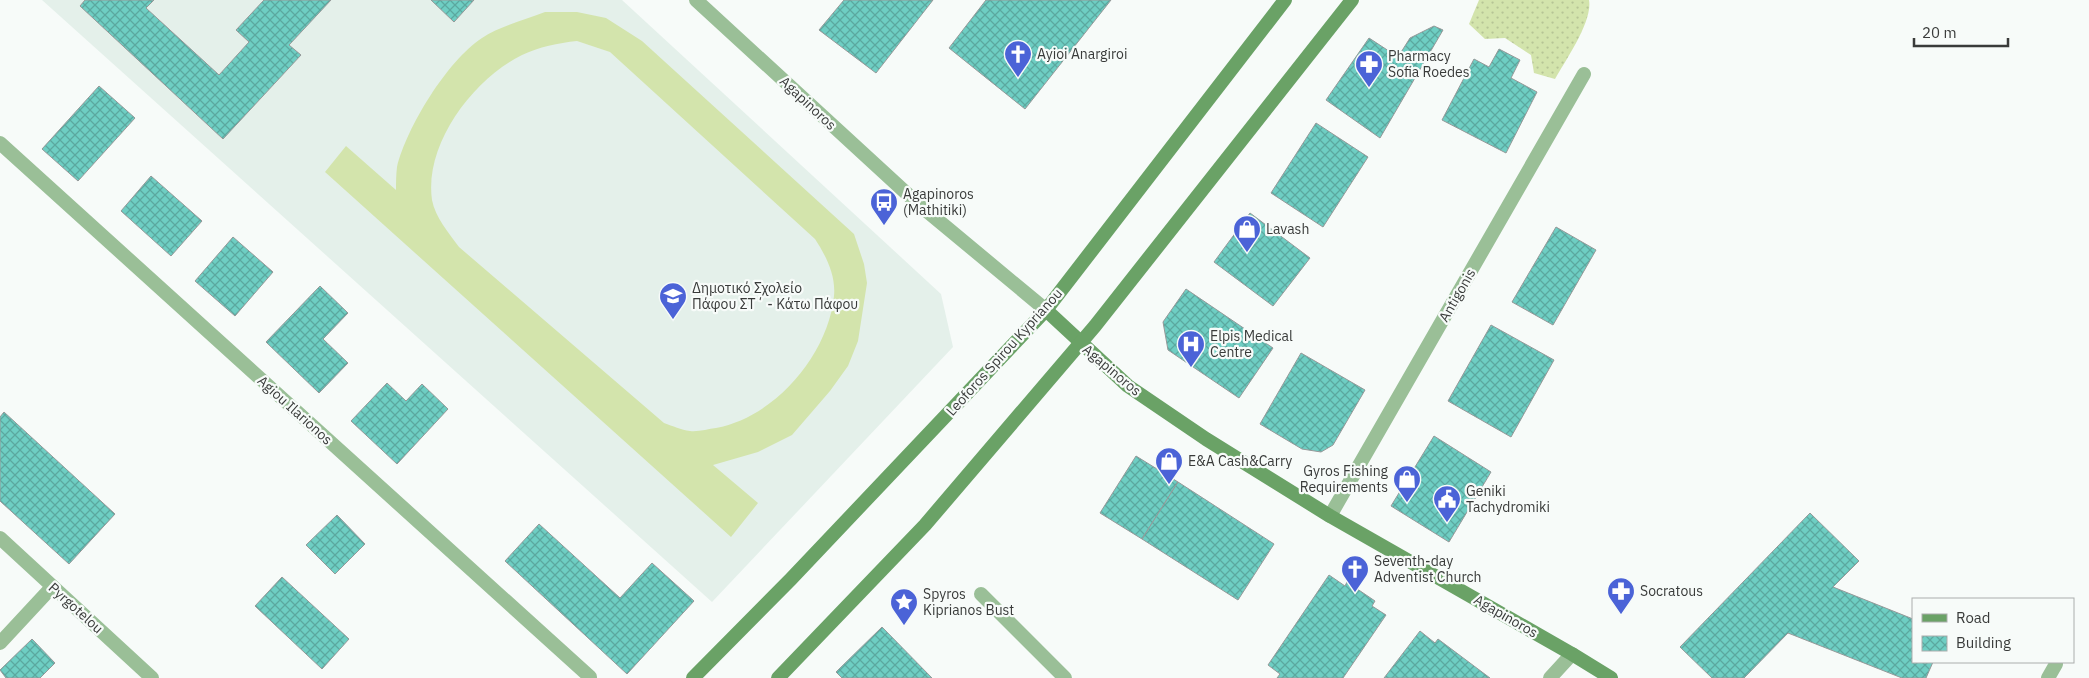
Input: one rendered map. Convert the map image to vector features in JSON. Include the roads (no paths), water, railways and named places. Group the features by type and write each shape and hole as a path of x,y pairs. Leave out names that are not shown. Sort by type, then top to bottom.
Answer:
{"main road":[{"name":"Leoforos Spirou Kyprianou","path":"693,678 811,558 1046,310 1285,0"},
{"path":"778,678 925,525 1080,343 1352,0"},
{"name":"Agapinoros","path":"1046,310 1128,386 1206,439 1330,516 1572,654 1610,678"}],"street":[{"name":"Agapinoros","path":"696,0 916,202 1046,310"},
{"name":"Antigonis","path":"1330,516 1584,74"},
{"name":"Agiou Ilarionos","path":"0,143 590,677"},
{"name":"Pyrgotelou","path":"0,538 152,678"},
{"path":"0,643 52,587"},
{"path":"981,594 1065,678"},
{"path":"1550,678 1572,654"},
{"path":"2048,678 2056,664"}],"place":[{"name":"Ayioi Anargiroi","path":"1018,78"},
{"name":"Pharmacy Sofia Roedes","path":"1369,88"},
{"name":"Agapinoros (Mathitiki)","path":"884,226"},
{"name":"Lavash","path":"1247,253"},
{"name":"Δημοτικό Σχολείο Πάφου ΣΤ΄ - Κάτω Πάφου","path":"673,320"},
{"name":"Elpis Medical Centre","path":"1191,368"},
{"name":"E&A Cash&Carry","path":"1169,485"},
{"name":"Gyros Fishing Requirements","path":"1407,503"},
{"name":"Geniki Tachydromiki","path":"1447,523"},
{"name":"Seventh-day Adventist Church","path":"1355,593"},
{"name":"Socratous","path":"1621,615"},
{"name":"Spyros Kiprianos Bust","path":"904,626"}]}
